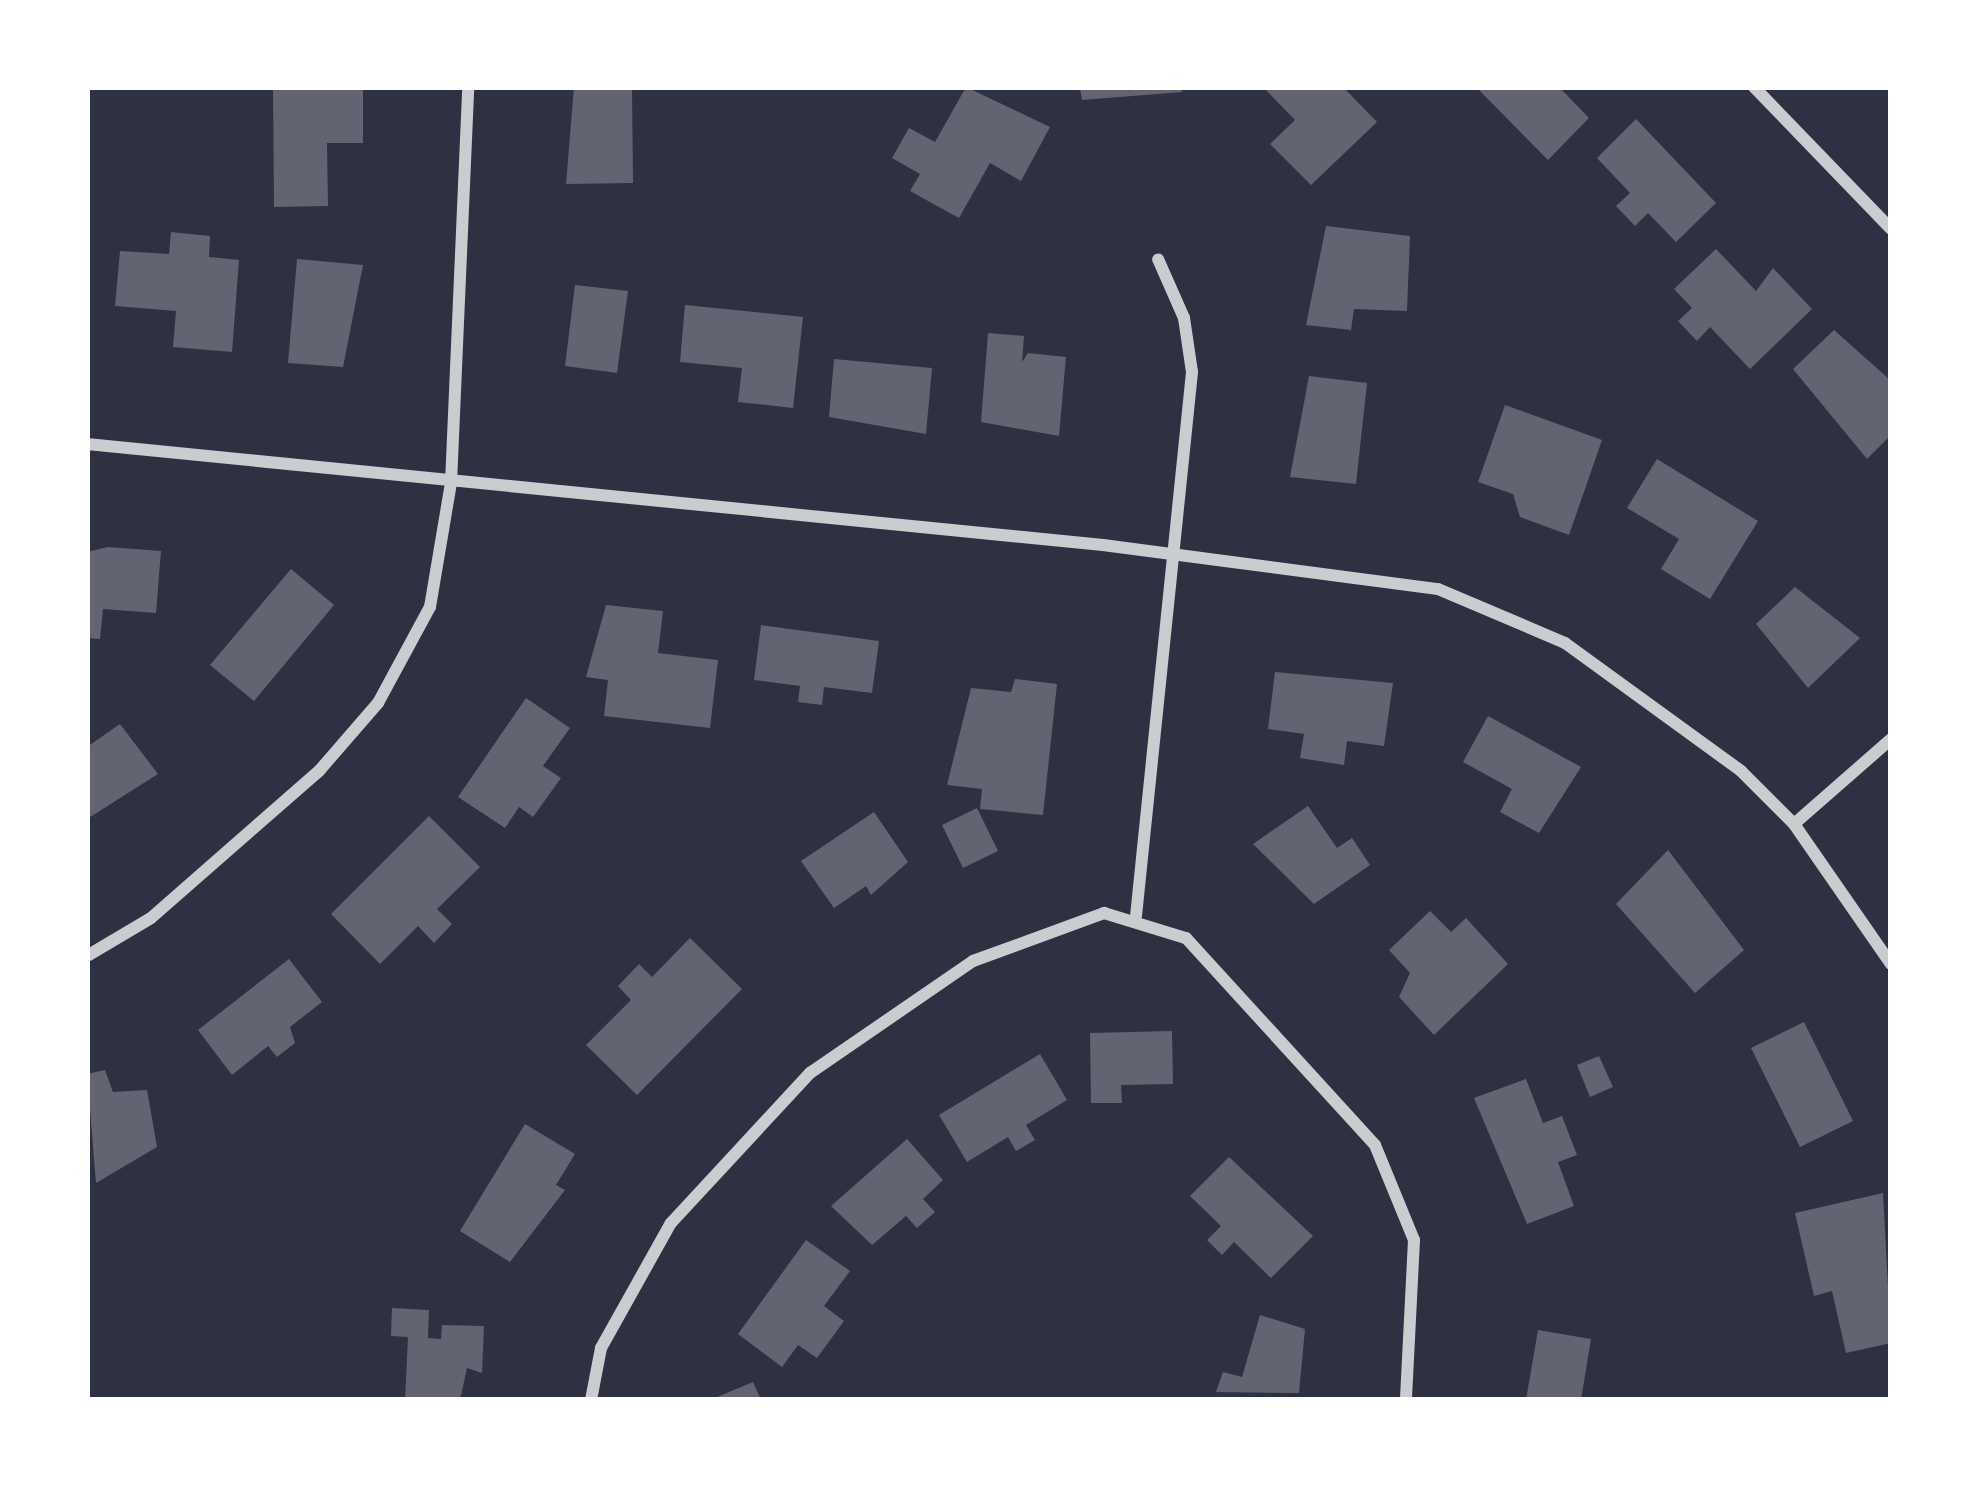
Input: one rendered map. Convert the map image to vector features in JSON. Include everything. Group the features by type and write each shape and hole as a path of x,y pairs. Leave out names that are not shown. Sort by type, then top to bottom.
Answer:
{"street":[{"path":"87,956 259,830 378,703 430,607 451,483 468,87"},
{"path":"1754,87 1891,229"},
{"path":"1136,916 1192,372 1184,318 1158,259"},
{"path":"87,444 1351,573 1494,608 1652,700 1794,824 1891,964"},
{"path":"1794,824 1891,739"},
{"path":"591,1400 601,1348 671,1223 810,1073 973,962 1068,920 1136,916 1186,938 1375,1145 1414,1240 1406,1400"}],"building":[{"path":"273,87 363,87 363,143 327,143 328,206 274,207"},
{"path":"574,87 632,87 633,183 566,184"},
{"path":"966,87 1050,127 1021,181 990,163 959,218 910,191 920,174 892,158 909,128 935,142"},
{"path":"1080,87 1181,87 1182,92 1082,100"},
{"path":"1263,87 1343,87 1377,122 1311,185 1270,144 1295,120"},
{"path":"1476,87 1559,87 1589,118 1548,160"},
{"path":"1636,119 1716,203 1676,242 1648,213 1635,226 1616,206 1630,193 1597,158"},
{"path":"1326,226 1410,236 1407,311 1354,309 1351,330 1306,325"},
{"path":"171,232 210,236 209,257 239,260 232,352 173,347 176,311 115,306 120,251 169,254"},
{"path":"1716,249 1756,291 1773,268 1812,309 1750,369 1710,327 1697,341 1678,321 1692,308 1674,289"},
{"path":"297,259 363,265 343,367 288,363"},
{"path":"575,285 628,291 617,373 565,366"},
{"path":"685,305 803,317 793,408 738,402 742,368 680,362"},
{"path":"1834,330 1889,379 1891,435 1867,459 1793,369"},
{"path":"988,333 1024,336 1022,362 1028,353 1066,357 1059,436 981,422"},
{"path":"834,359 932,368 926,434 829,417"},
{"path":"1309,376 1367,383 1356,484 1290,477"},
{"path":"1505,405 1602,440 1569,535 1520,517 1513,494 1478,482"},
{"path":"1657,459 1758,521 1710,599 1661,569 1679,539 1627,508"},
{"path":"108,547 161,551 156,613 103,609 100,639 87,638 87,552"},
{"path":"291,569 334,605 254,701 210,665"},
{"path":"1795,587 1860,638 1808,688 1756,624"},
{"path":"606,605 663,611 658,653 718,660 710,728 604,716 608,680 586,677"},
{"path":"761,625 879,641 872,693 824,687 822,705 798,702 800,686 754,680"},
{"path":"1275,672 1393,683 1384,746 1347,741 1344,765 1300,758 1304,734 1268,729"},
{"path":"1015,679 1057,684 1043,815 980,809 982,789 947,785 971,688 1011,692"},
{"path":"526,698 570,728 543,766 561,778 533,817 519,807 505,828 458,797"},
{"path":"1488,716 1581,767 1539,833 1500,812 1512,789 1463,762"},
{"path":"120,724 158,774 87,819 87,747"},
{"path":"1308,806 1337,848 1352,838 1370,865 1314,904 1253,844"},
{"path":"977,808 998,851 963,868 942,825"},
{"path":"874,812 908,862 871,895 866,886 834,908 801,861"},
{"path":"429,816 480,867 437,909 452,924 434,943 418,926 380,964 331,914"},
{"path":"1668,850 1744,950 1695,993 1616,904"},
{"path":"1430,911 1451,932 1466,918 1508,964 1434,1035 1399,997 1410,973 1389,950"},
{"path":"690,938 742,989 637,1095 586,1045 631,1000 618,986 639,964 652,977"},
{"path":"289,959 322,1002 290,1027 295,1043 277,1057 268,1046 232,1075 198,1030"},
{"path":"1804,1022 1853,1121 1800,1147 1751,1048"},
{"path":"1172,1031 1173,1084 1121,1085 1122,1103 1091,1103 1090,1033"},
{"path":"1040,1054 1067,1100 1026,1125 1035,1140 1016,1151 1008,1137 967,1162 939,1115"},
{"path":"1599,1056 1613,1087 1590,1097 1577,1065"},
{"path":"105,1070 113,1092 147,1090 157,1147 96,1183 87,1074"},
{"path":"1526,1079 1543,1123 1562,1116 1577,1155 1558,1162 1574,1206 1527,1224 1474,1098"},
{"path":"525,1124 575,1154 556,1185 565,1190 510,1262 460,1231"},
{"path":"907,1139 943,1180 923,1199 935,1212 917,1228 906,1216 872,1245 831,1206"},
{"path":"1229,1157 1313,1236 1271,1278 1234,1242 1222,1255 1207,1240 1221,1226 1190,1196"},
{"path":"1883,1193 1891,1343 1846,1353 1832,1291 1814,1296 1795,1213"},
{"path":"806,1240 850,1271 824,1306 844,1321 817,1358 798,1345 782,1367 738,1334"},
{"path":"392,1308 429,1310 428,1338 441,1339 442,1325 484,1326 482,1373 467,1368 460,1400 405,1400 408,1337 391,1336"},
{"path":"1260,1315 1305,1329 1299,1393 1216,1392 1223,1372 1242,1377"},
{"path":"1538,1330 1591,1339 1581,1400 1526,1400"},
{"path":"753,1382 761,1400 710,1400"}]}
